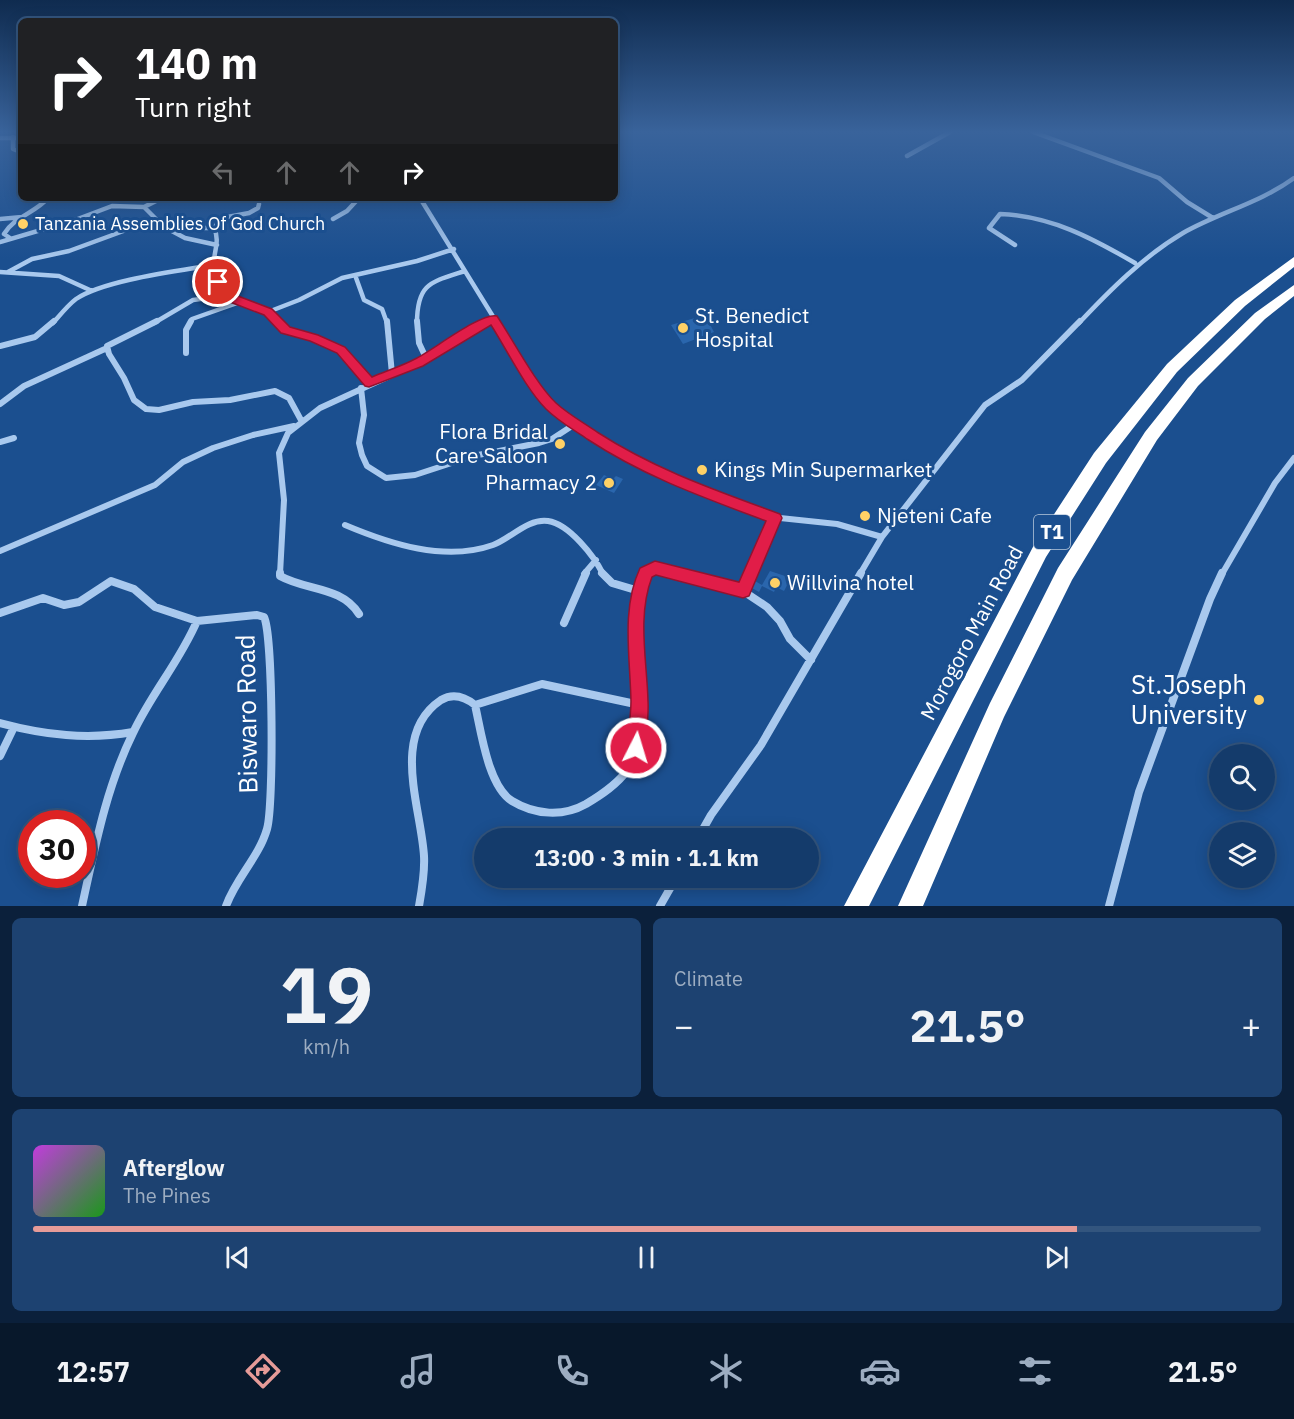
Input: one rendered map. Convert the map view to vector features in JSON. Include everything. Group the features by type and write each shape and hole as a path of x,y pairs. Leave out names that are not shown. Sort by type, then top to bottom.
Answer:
{"highway":[{"name":"Morogoro Main Road","path":"856,906 1040,551 1100,458 1172,368 1240,303 1294,261"},
{"name":"T1","path":"914,897 997,710 1065,574 1150,436 1193,382 1260,316 1294,289"}],"street":[{"path":"1149,174 1159,178 1187,202 1213,218"},
{"path":"704,828 761,745 882,537 985,405 1022,380 1056,348 1100,300 1143,261 1185,233 1213,218 1274,193 1294,178"},
{"path":"10,238 4,234 7,227 46,201"},
{"path":"110,201 112,206"},
{"path":"0,242 75,220 112,206 144,207 156,201"},
{"path":"333,219 347,211 355,201"},
{"path":"422,201 454,249 493,319 546,399 575,423 617,452 672,480 775,518 859,528 882,537"},
{"path":"171,230 214,228 222,218 249,213 258,208 259,204"},
{"path":"144,207 165,228 185,238 217,245"},
{"path":"1015,245 989,228 1000,214 1012,214 1062,225 1097,241 1134,263"},
{"path":"0,219 25,217"},
{"path":"8,272 32,259 69,251 156,219"},
{"path":"214,228 218,236 213,265 218,282 230,295 240,302 268,312 286,330 314,338 341,350 369,382"},
{"path":"268,312 342,278 417,261 454,249"},
{"path":"0,346 35,337 75,300 92,291 172,271 213,265"},
{"path":"426,358 418,345 416,302 420,292 431,283 465,271"},
{"path":"0,272 59,276 92,291"},
{"path":"355,274 364,300 382,309 386,316 392,374"},
{"path":"0,404 24,386 107,348 193,300 230,295"},
{"path":"186,352 186,330 192,319 240,302"},
{"path":"359,614 356,607 324,589 303,585 280,576 284,490 279,456 283,442 301,420 369,382 426,358 493,319"},
{"path":"107,348 124,377 132,399 138,406 160,410 193,402 225,400 264,390 276,390 290,398 301,420"},
{"path":"361,388 364,415 359,443 362,455 367,466 386,478 415,476 474,456 539,443 561,434 575,423"},
{"path":"0,551 155,485 168,477 177,467 201,453 235,440 295,426"},
{"path":"0,442 14,438"},
{"path":"1109,906 1139,792 1210,599 1234,551 1275,483 1294,458"},
{"path":"743,591 775,518"},
{"path":"345,525 401,543 459,551 493,544 539,522 546,521 559,526 585,546 604,577 611,582 639,591"},
{"path":"564,623 582,576 596,561"},
{"path":"419,906 424,857 411,764 416,728 428,708 445,698 457,695 468,698 475,705 497,786 509,799 536,812 558,815 572,812 585,805 615,784 629,767 636,748 640,705 636,614 639,591 646,572 655,568 743,591 767,607 780,621 790,639 812,660"},
{"name":"Biswaro Road","path":"0,613 43,598 56,603 75,603 94,596 111,581 116,581 140,592 155,607 197,621 257,615 264,617 271,716 270,806 267,829 258,848 234,885 226,906"},
{"path":"82,906 112,783 134,732 186,646 197,621"},
{"path":"475,705 542,684 640,705"},
{"path":"0,723 82,738 100,738 134,732"},
{"path":"0,756 14,727"},
{"path":"660,906 670,888"}],"building":[{"name":"St. Benedict Hospital","path":"705,315 714,332 683,344 671,325"},
{"name":"Pharmacy 2","path":"604,475 613,479 616,476 623,479 614,493 596,485"},
{"name":"Willvina hotel","path":"770,571 791,578 784,591 776,587 774,592 762,586 759,592 752,588 755,581 762,585"}],"place":[{"name":"Tanzania Assemblies Of God Church","path":"23,224"},
{"name":"St. Benedict Hospital","path":"683,328"},
{"name":"Flora Bridal Care Saloon","path":"560,444"},
{"name":"Kings Min Supermarket","path":"702,470"},
{"name":"Pharmacy 2","path":"609,483"},
{"name":"Njeteni Cafe","path":"865,516"},
{"name":"Willvina hotel","path":"775,583"},
{"name":"St.Joseph University","path":"1259,700"}],"route":[{"path":"218,282 234,299 268,312 286,330 314,338 341,350 369,382 419,363 459,337 493,319 551,406 577,425 617,452 672,480 775,518 743,591 655,568 646,572 639,591 636,614 640,705 636,748"}]}
